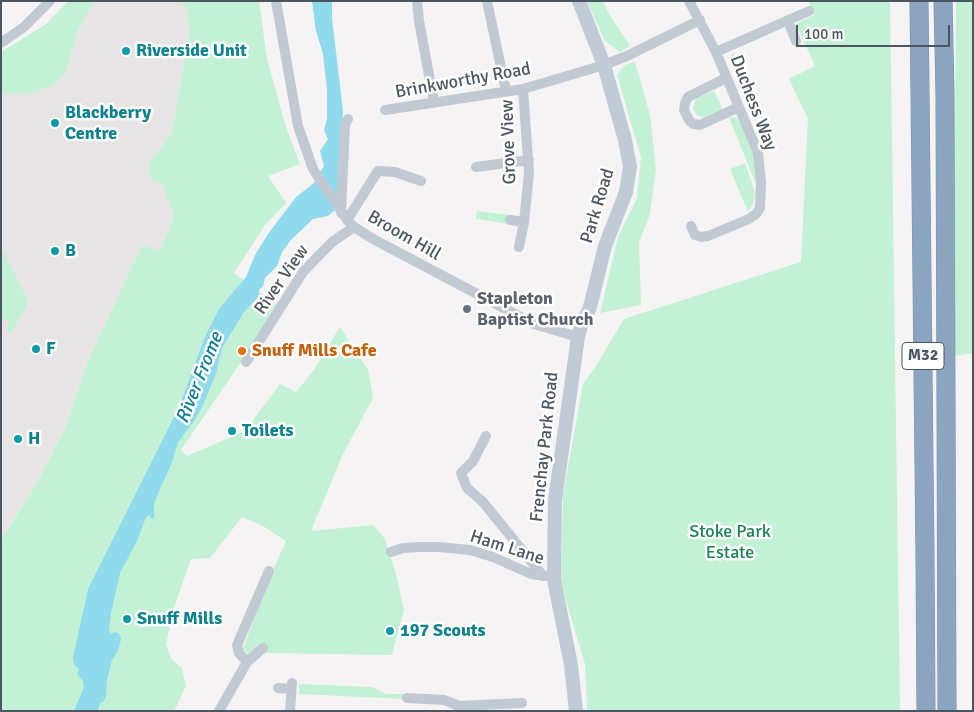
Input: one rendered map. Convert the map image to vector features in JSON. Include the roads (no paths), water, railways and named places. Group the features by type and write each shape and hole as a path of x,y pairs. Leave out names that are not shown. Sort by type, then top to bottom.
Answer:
{"highway":[{"name":"M32","path":"919,1 926,711"},
{"name":"M32","path":"943,1 947,711"}],"main road":[{"name":"Park Road","path":"578,337 582,322 589,310 604,246 626,192 630,167 604,65 579,1"},
{"name":"Frenchay Park Road","path":"576,711 571,665 548,578 555,500 578,337"}],"street":[{"name":"Broom Hill","path":"276,1 298,126 315,172 345,217 372,239 534,324 578,337"},
{"path":"417,1 434,102"},
{"path":"487,1 506,91"},
{"name":"Duchess Way","path":"690,1 716,52 758,153 761,182 760,208 749,219 708,236 701,237 695,235 691,226"},
{"path":"1,43 24,27 47,2"},
{"path":"716,52 809,11"},
{"path":"604,65 628,56 700,20"},
{"path":"788,21 796,40"},
{"name":"Brinkworthy Road","path":"385,110 523,90 604,65"},
{"path":"726,78 688,97 684,103 684,110 689,120 694,124 700,125 739,107"},
{"name":"Grove View","path":"519,247 524,222 529,172 523,90"},
{"path":"345,217 345,124 348,118"},
{"path":"476,167 529,160"},
{"path":"345,217 378,171 395,172 421,180"},
{"name":"River View","path":"246,362 303,272 332,242 345,217"},
{"path":"510,220 524,222"},
{"path":"486,436 473,461 461,473 467,488 483,502 548,578"},
{"name":"Ham Lane","path":"391,552 403,548 420,547 470,550 492,557 531,574 548,578"},
{"path":"247,662 239,653 236,644 269,571"},
{"path":"219,711 247,662 263,648"},
{"path":"278,688 292,686 290,711"},
{"path":"408,698 436,698 459,708 522,703"}],"water":[{"name":"River Frome","path":"312,1 332,1 332,18 343,111 335,210 328,216 313,219 291,240 282,252 277,266 265,278 258,297 244,312 222,348 216,374 202,407 178,442 171,465 154,504 154,518 152,519 149,515 146,517 137,541 120,573 109,631 111,634 115,632 119,634 121,639 118,651 112,660 104,701 100,703 98,711 74,711 84,687 83,681 77,674 79,669 74,664 73,658 88,589 180,405 204,339 219,309 246,277 255,255 268,234 296,197 314,183 324,166 320,151 328,139 324,130 327,119 327,90 323,54 316,31"}],"place":[{"name":"Riverside Unit","path":"126,51"},
{"name":"Blackberry Centre","path":"55,123"},
{"name":"B","path":"55,251"},
{"name":"Stapleton Baptist Church","path":"467,309"},
{"name":"F","path":"36,349"},
{"name":"Snuff Mills Cafe","path":"242,351"},
{"name":"Toilets","path":"232,431"},
{"name":"H","path":"18,439"},
{"name":"Snuff Mills","path":"127,619"},
{"name":"197 Scouts","path":"390,631"}],"park label":[{"name":"Stoke Park Estate","path":"730,542"}]}
